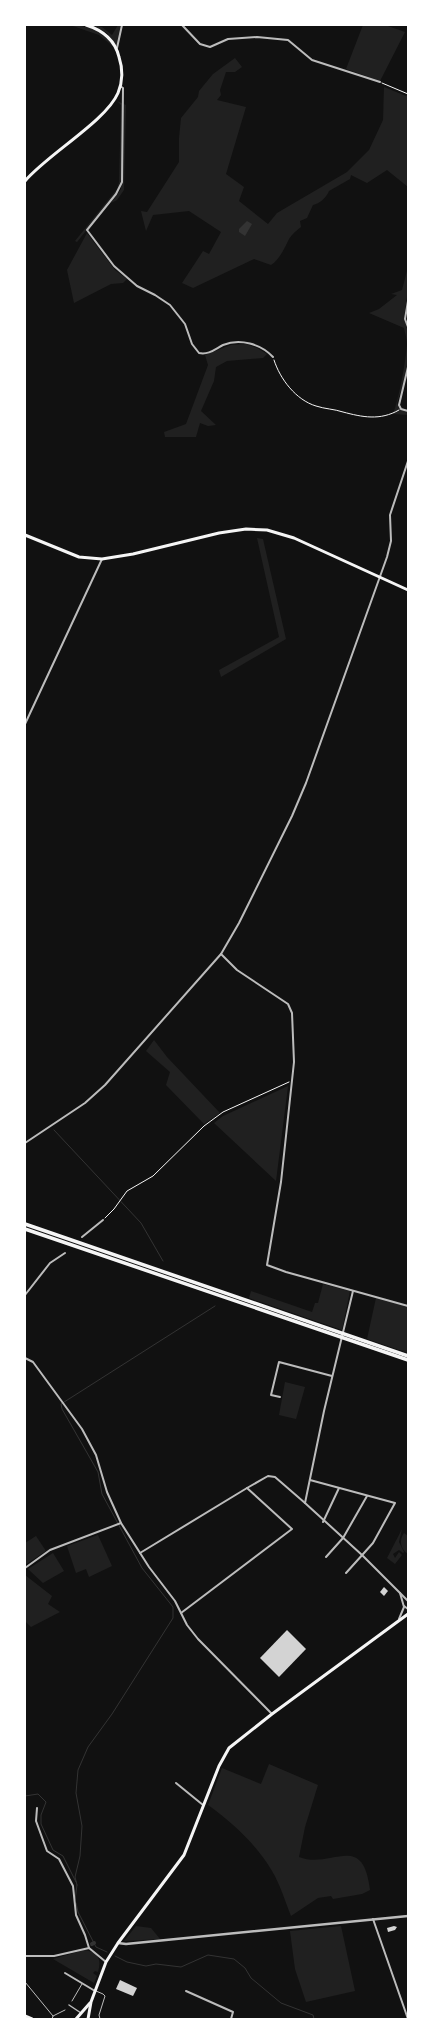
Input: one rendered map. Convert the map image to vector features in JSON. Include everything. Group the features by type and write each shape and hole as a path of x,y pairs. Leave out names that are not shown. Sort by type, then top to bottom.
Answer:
{"highway":[{"path":"25,1224 333,1332"},
{"path":"25,1229 380,1348 408,1356"},
{"path":"380,1348 408,1360"}],"main road":[{"path":"25,181 35,169 102,114 114,100 120,86 122,66 117,48 104,33 86,25"},
{"path":"25,535 79,558 102,559 133,554 219,533 246,529 267,530 294,538 408,590"},
{"path":"88,2019 91,2002 108,1958 184,1855 219,1766 229,1748 272,1714 408,1614"},
{"path":"76,2019 91,2002"},
{"path":"25,2016 32,2019"}],"street":[{"path":"117,48 122,25"},
{"path":"182,25 200,44 210,47 228,39 257,38 288,40 304,56 312,60 380,82"},
{"path":"120,86 123,88 122,182 116,194 87,230 114,266 137,286 170,305 185,324 192,344 199,353 209,353 226,344 245,343 262,348 273,357"},
{"path":"408,301 405,319 408,327"},
{"path":"408,367 399,401 401,409 408,411"},
{"path":"25,1143 85,1103 104,1086 221,954 239,923 303,789 391,543 390,515 408,461"},
{"path":"25,724 102,559"},
{"path":"221,954 236,970 288,1004 292,1013 294,1042 292,1081 281,1182 267,1265 286,1272 408,1306"},
{"path":"82,1237 103,1220"},
{"path":"25,1295 50,1263 65,1253"},
{"path":"304,1503 332,1376 353,1291"},
{"path":"25,1358 33,1362 65,1405 96,1455 107,1492 121,1523 140,1553 174,1600 186,1625 272,1714"},
{"path":"280,1397 271,1395 279,1362 332,1376"},
{"path":"140,1553 247,1488 268,1476 274,1476 323,1522 362,1555 408,1600"},
{"path":"310,1480 395,1503 376,1539 346,1573"},
{"path":"181,1613 292,1529 247,1488"},
{"path":"323,1522 339,1488"},
{"path":"326,1557 343,1538 367,1496"},
{"path":"25,1568 50,1550 121,1523"},
{"path":"399,1590 404,1605 408,1609"},
{"path":"399,1620 404,1605"},
{"path":"176,1783 204,1806"},
{"path":"37,1808 36,1820 47,1851 59,1859 73,1886 73,1898 76,1915 89,1948 106,1962"},
{"path":"118,1943 126,1944 408,1916"},
{"path":"373,1919 408,2019"},
{"path":"25,1956 54,1956 89,1948"},
{"path":"64,1973 96,1991"},
{"path":"186,1992 233,2012 231,2019"},
{"path":"69,2005 81,2013"}],"lane":[{"path":"25,1982 53,2016"},
{"path":"72,2001 82,1984"},
{"path":"96,1991 105,1996 99,2015 100,2019"},
{"path":"52,2019 53,2016 65,2010"}],"path":[{"path":"380,82 408,94"},
{"path":"273,357 279,373 288,385 302,399 316,406 367,417 388,416 401,409"},
{"path":"103,1220 127,1191 153,1176 204,1126 224,1112 292,1081"}],"shaded area":[{"path":"70,25 83,26 95,30 110,41 114,47 99,35"},
{"path":"92,25 102,27 112,35 118,25 121,25 119,43 116,45 107,33"},
{"path":"363,25 385,25 405,32 380,81 346,69"},
{"path":"235,58 242,67 235,72 226,72 220,90 221,95 217,100 246,107 226,174 244,187 239,201 268,224 277,213 347,172 369,150 383,120 384,87 406,96 408,94 408,187 387,170 367,183 351,175 350,179 329,191 322,200 313,205 307,218 300,221 301,227 289,239 274,263 271,265 254,259 193,288 182,283 203,251 209,254 221,232 189,211 153,215 146,231 141,211 147,212 179,162 181,118 198,97 199,91 213,74"},
{"path":"117,101 126,105 124,190 117,200 111,203 121,189 123,151 121,183 118,191 77,242 75,241 117,189 119,182 121,105"},
{"path":"247,221 252,224 245,236 239,232 239,229"},
{"path":"87,233 115,270 127,279 123,283 111,284 74,303 67,270"},
{"path":"408,267 408,291 404,317 408,332 408,358 406,375 397,403 399,408 408,412 408,415 393,414 404,369 407,342 404,328 369,313 379,309 397,295 391,294 402,290"},
{"path":"246,344 267,354 263,358 227,361 216,367 214,381 201,411 216,425 208,426 200,423 196,437 165,437 164,432 186,424 208,365 205,355 231,345"},
{"path":"257,538 263,539 286,639 221,677 219,670 279,637"},
{"path":"154,1040 167,1057 220,1113 204,1124 166,1085 170,1072 146,1051"},
{"path":"288,1086 276,1181 214,1123 223,1116"},
{"path":"323,1284 350,1291 342,1330 249,1298 251,1291 312,1312 315,1303 318,1303"},
{"path":"376,1298 408,1307 408,1353 367,1339"},
{"path":"285,1382 305,1387 296,1419 279,1415"},
{"path":"402,1529 399,1542 404,1552 403,1553 399,1550 393,1554 395,1558 399,1552 402,1555 395,1564 387,1558"},
{"path":"404,1533 408,1536 408,1554 403,1550 401,1544 401,1539"},
{"path":"98,1535 112,1566 89,1577 86,1569 76,1573 67,1546"},
{"path":"36,1536 46,1551 25,1565 25,1543"},
{"path":"53,1553 64,1571 43,1583 28,1569"},
{"path":"25,1575 52,1596 48,1604 60,1612 31,1627 25,1621"},
{"path":"269,1764 318,1785 305,1827 299,1857 311,1860 344,1856 353,1857 360,1861 366,1872 370,1890 362,1894 333,1899 331,1896 318,1898 291,1916 275,1876 266,1861 235,1827 208,1805 222,1768 261,1784"},
{"path":"136,1926 151,1928 160,1939 124,1941"},
{"path":"341,1926 355,1991 306,2002 295,1969 290,1931"},
{"path":"84,1950 96,1954 99,1960 98,1972 95,1971 93,1973 97,1976 94,1983 53,1959"}],"building":[{"path":"384,1587 388,1591 384,1596 380,1592"},
{"path":"287,1630 306,1649 279,1677 260,1658"},
{"path":"394,1926 397,1927 395,1930 388,1932 387,1928"},
{"path":"120,1980 137,1988 133,1996 116,1989"}],"waterway":[{"path":"54,1130 141,1223 163,1261"},
{"path":"77,1885 75,1877 80,1856 82,1826 76,1793 78,1770 88,1747 112,1714 173,1618 173,1607 142,1568 102,1494 98,1472 62,1409 61,1404 215,1306"},
{"path":"25,1796 38,1794 46,1802 41,1815 41,1824 53,1850 63,1856 76,1882"},
{"path":"75,1900 77,1885"},
{"path":"76,1903 78,1912 96,1947 107,1952"},
{"path":"115,1956 127,1962 146,1966 156,1964 181,1967 208,1955 234,1959 245,1968 251,1978 281,2003 313,2015 314,2019"}]}
